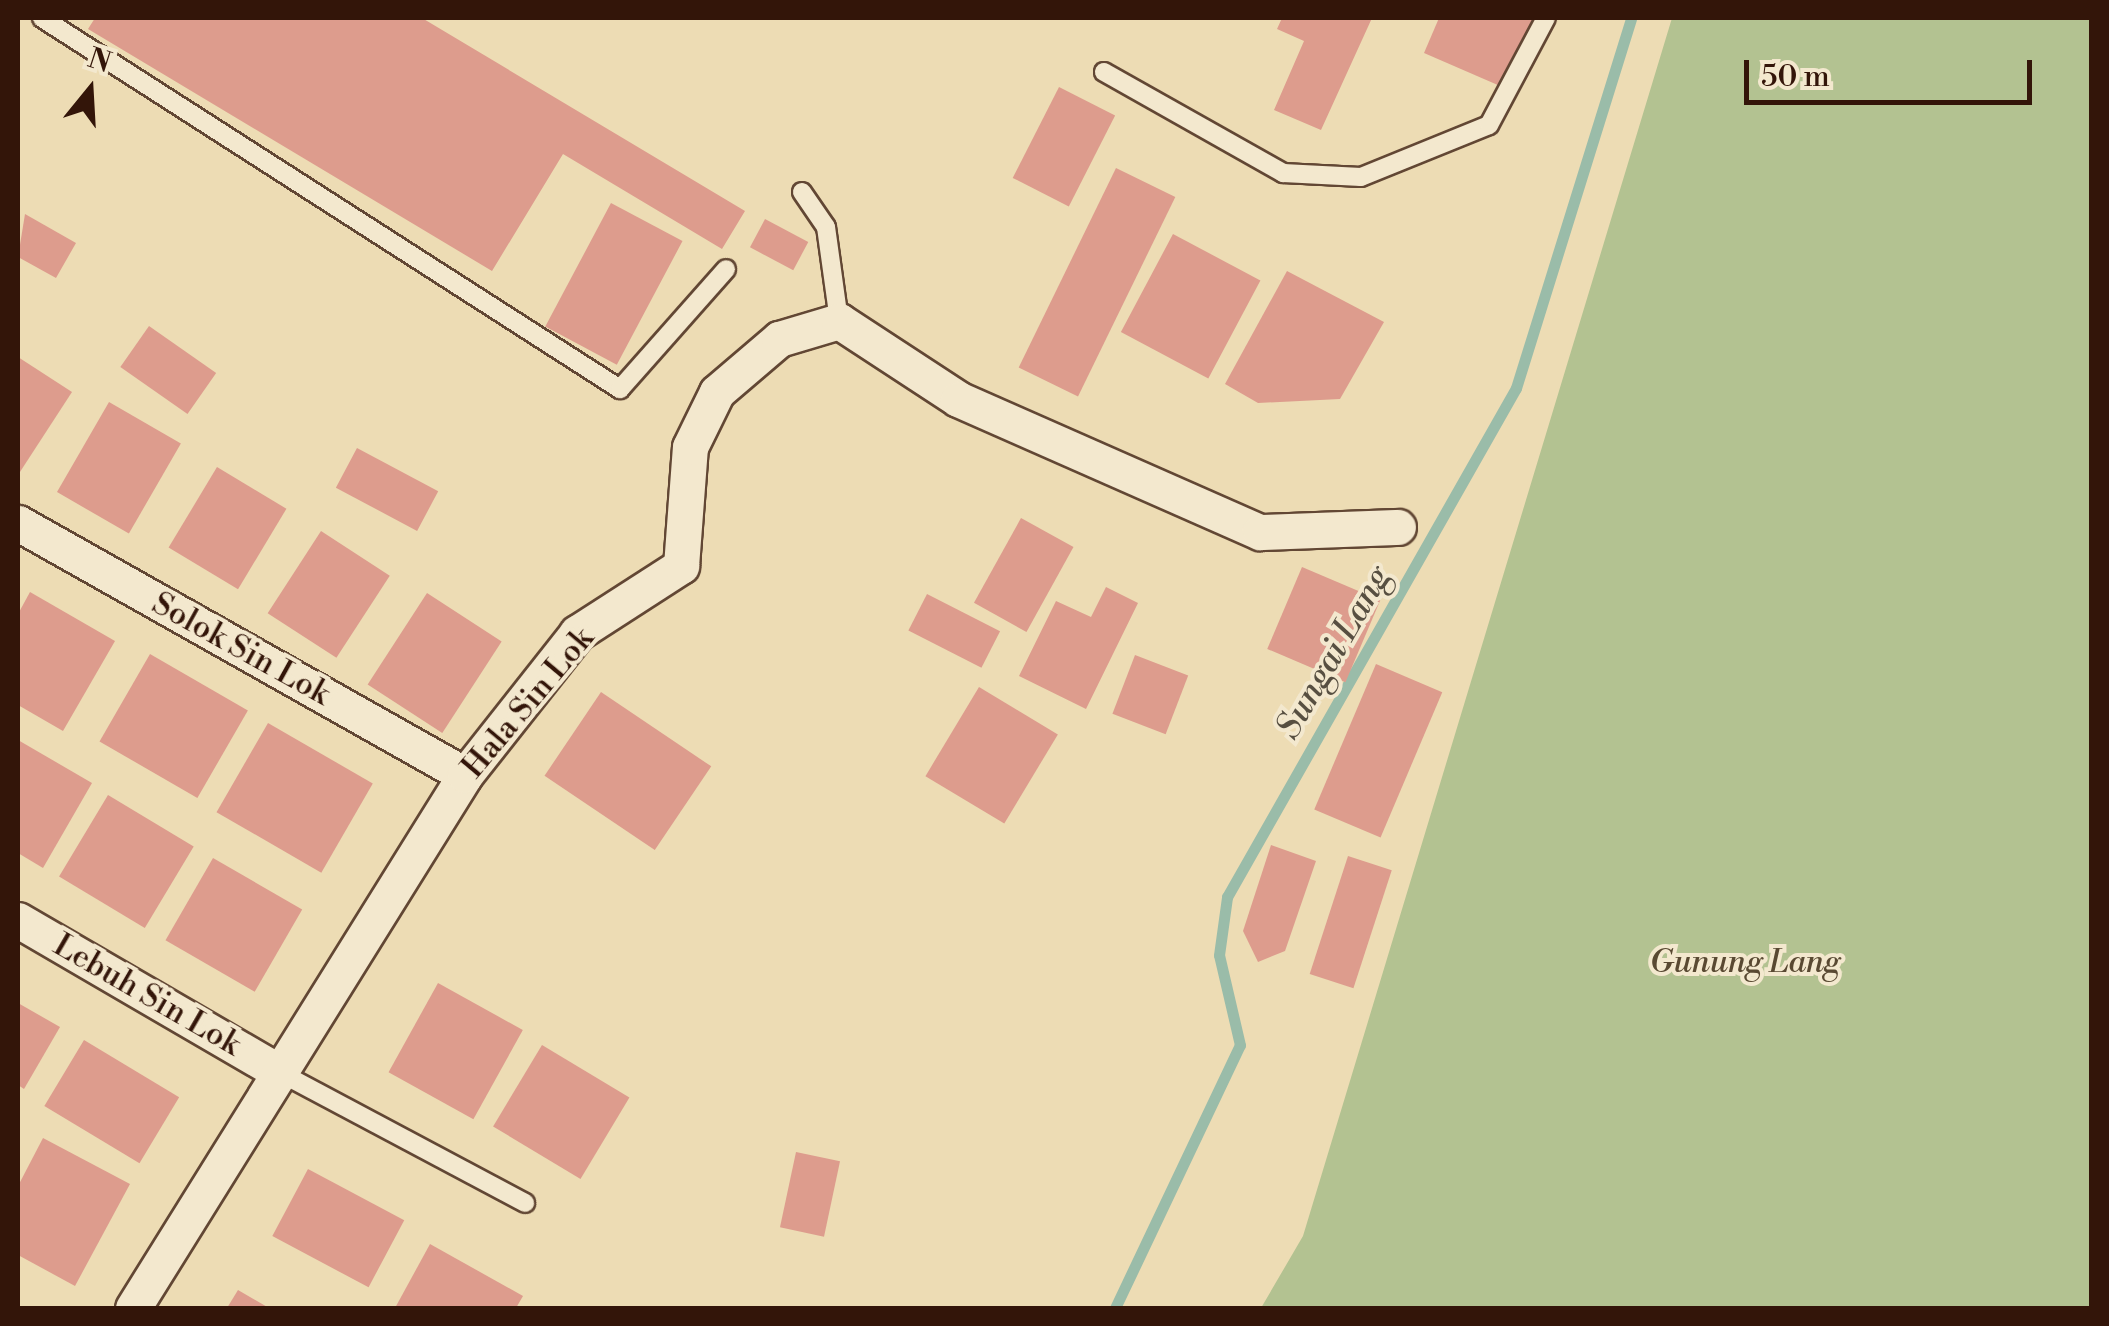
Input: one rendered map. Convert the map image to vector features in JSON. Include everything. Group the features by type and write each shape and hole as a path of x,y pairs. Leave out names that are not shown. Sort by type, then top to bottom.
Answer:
{"street":[{"path":"839,321 958,399 1260,532 1398,527"},
{"name":"Hala Sin Lok","path":"133,1308 277,1071 465,775 577,633 681,566 690,447 717,392 779,339 839,321"},
{"name":"Solok Sin Lok","path":"18,523 465,775"},
{"name":"Lebuh Sin Lok","path":"18,920 277,1071"}],"lane":[{"path":"42,18 620,389 726,269"},
{"path":"1104,72 1284,173 1361,177 1488,124 1546,18"},
{"path":"802,192 826,227 839,321"},
{"path":"277,1071 525,1203"}],"green space":[{"name":"Gunung Lang","path":"1672,18 2091,18 2091,1308 1261,1308 1303,1236"}],"building":[{"path":"95,18 422,18 745,211 722,249 563,154 492,271 88,29"},
{"path":"1282,18 1372,18 1321,130 1274,110 1304,41 1277,29"},
{"path":"1439,18 1538,19 1507,89 1424,53"},
{"path":"1059,87 1115,116 1069,206 1013,178"},
{"path":"1116,168 1175,197 1078,396 1019,368"},
{"path":"611,203 683,241 617,365 545,327"},
{"path":"25,214 76,243 56,278 18,257"},
{"path":"765,219 808,242 793,270 750,247"},
{"path":"1173,234 1260,280 1208,378 1121,332"},
{"path":"1287,271 1384,322 1340,399 1258,403 1225,384"},
{"path":"149,326 216,373 187,414 120,367"},
{"path":"18,357 72,392 18,475"},
{"path":"109,402 181,444 129,534 57,492"},
{"path":"357,448 438,491 417,531 336,488"},
{"path":"217,467 286,509 238,589 169,548"},
{"path":"1021,518 1073,547 1026,632 974,603"},
{"path":"321,531 390,576 336,658 268,613"},
{"path":"1302,567 1380,600 1345,682 1267,649"},
{"path":"1106,587 1138,603 1086,709 1019,676 1056,601 1091,617"},
{"path":"30,592 115,641 63,731 18,705 18,614"},
{"path":"427,593 502,641 442,733 368,684"},
{"path":"927,594 1000,631 981,668 908,631"},
{"path":"150,654 248,710 197,798 100,741"},
{"path":"1135,655 1188,675 1166,734 1112,714"},
{"path":"1376,664 1442,692 1381,838 1314,809"},
{"path":"979,687 1058,734 1004,824 925,776"},
{"path":"601,692 711,766 655,850 545,776"},
{"path":"268,723 373,784 321,873 217,812"},
{"path":"18,740 92,783 43,868 18,853"},
{"path":"108,795 194,847 145,928 59,876"},
{"path":"1271,845 1316,861 1285,951 1258,962 1243,931"},
{"path":"1348,856 1392,870 1353,988 1310,974"},
{"path":"213,858 302,910 255,992 166,940"},
{"path":"438,983 523,1030 473,1119 389,1072"},
{"path":"18,1003 60,1027 24,1089 18,1085"},
{"path":"84,1040 179,1097 139,1163 44,1106"},
{"path":"542,1045 629,1098 581,1179 493,1126"},
{"path":"43,1138 130,1184 75,1286 18,1255 18,1186"},
{"path":"796,1152 840,1161 824,1237 780,1227"},
{"path":"308,1169 404,1220 369,1287 272,1236"},
{"path":"430,1244 523,1296 516,1308 395,1308"},
{"path":"238,1290 269,1308 227,1308"}],"waterway":[{"name":"Sungai Lang","path":"1115,1308 1240,1045 1219,955 1227,897 1516,388 1631,18"}]}
